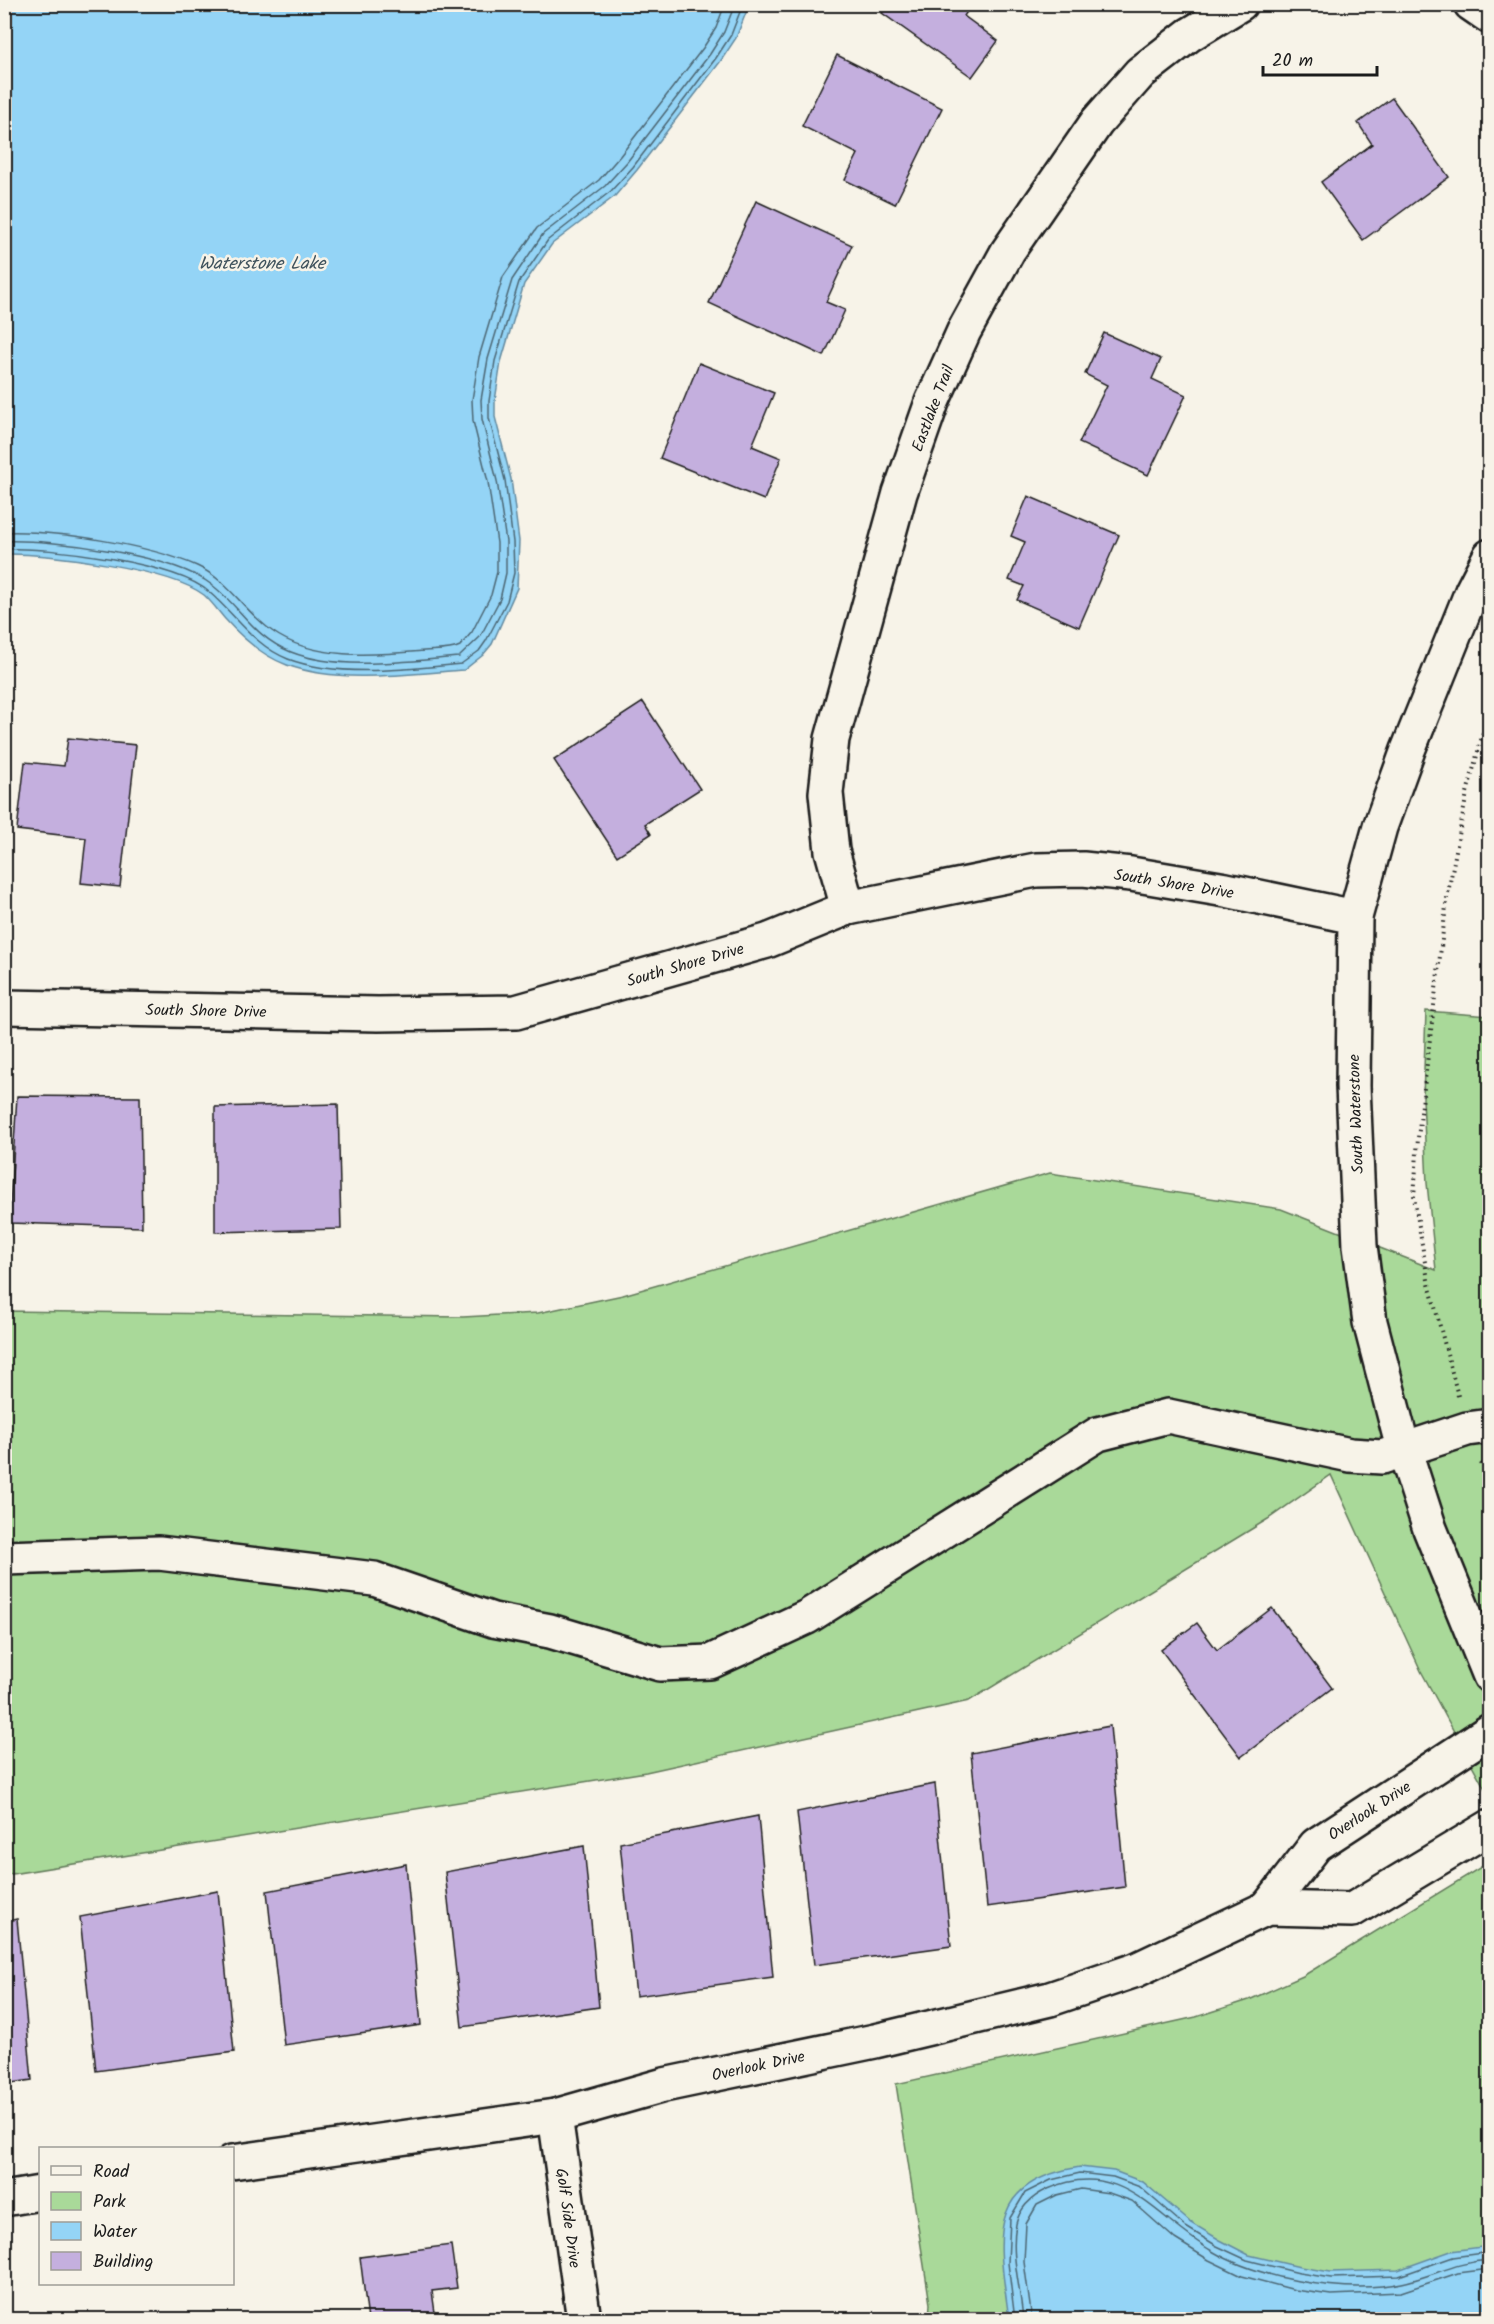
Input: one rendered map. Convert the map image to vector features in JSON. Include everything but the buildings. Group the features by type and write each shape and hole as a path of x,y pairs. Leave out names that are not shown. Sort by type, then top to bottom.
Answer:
{"street":[{"name":"Eastlake Trail","path":"848,908 832,851 826,793 832,740 894,516 932,402 964,331 1008,251 1097,122 1140,73 1189,35 1240,4"},
{"path":"1471,4 1490,17"},
{"name":"South Waterstone","path":"1490,555 1472,591 1408,750 1380,827 1354,917 1353,1086 1360,1246 1370,1322 1404,1450 1430,1529 1490,1676"},
{"name":"South Shore Drive","path":"4,1006 378,1014 516,1012 767,941 848,908 1036,870 1083,869 1131,874 1226,890 1354,917"},
{"path":"4,1558 159,1553 374,1579 493,1620 550,1631 660,1664 711,1662 807,1617 1098,1434 1168,1416 1350,1455 1382,1457 1478,1428"},
{"name":"Overlook Drive","path":"1267,1908 1316,1845 1490,1731"},
{"name":"Overlook Drive","path":"234,2162 555,2116 664,2085 874,2041 1050,1999 1136,1970 1267,1908 1352,1910 1490,1827"},
{"name":"Golf Side Drive","path":"555,2116 584,2319"},
{"path":"4,2199 39,2193"}],"path":[{"path":"1490,706 1467,793 1447,898 1419,1126 1414,1197 1428,1280 1478,1428 1490,1481"}],"green space":[{"path":"1426,1011 1489,1016 1489,1796 1421,1671 1331,1475 1268,1519 969,1701 646,1772 5,1875 5,1311 463,1317 538,1313 623,1295 1050,1173 1281,1209 1436,1270 1427,1183 1423,1098"},
{"path":"1489,1862 1489,2319 929,2319 930,2304 896,2084 1196,2017 1249,2000 1303,1976"}],"water":[{"name":"Waterstone Lake","path":"4,5 749,5 736,38 720,62 637,170 615,196 552,244 524,284 501,362 495,401 495,417 511,479 519,541 517,588 492,644 483,655 464,670 374,676 307,671 287,665 261,652 238,633 204,595 165,577 108,564 49,556 5,554"},
{"path":"1080,2167 1114,2171 1143,2182 1190,2222 1220,2240 1249,2255 1300,2267 1331,2272 1398,2270 1451,2251 1489,2246 1489,2319 1009,2319 1001,2241 1004,2220 1012,2202 1026,2187 1048,2175"}]}
